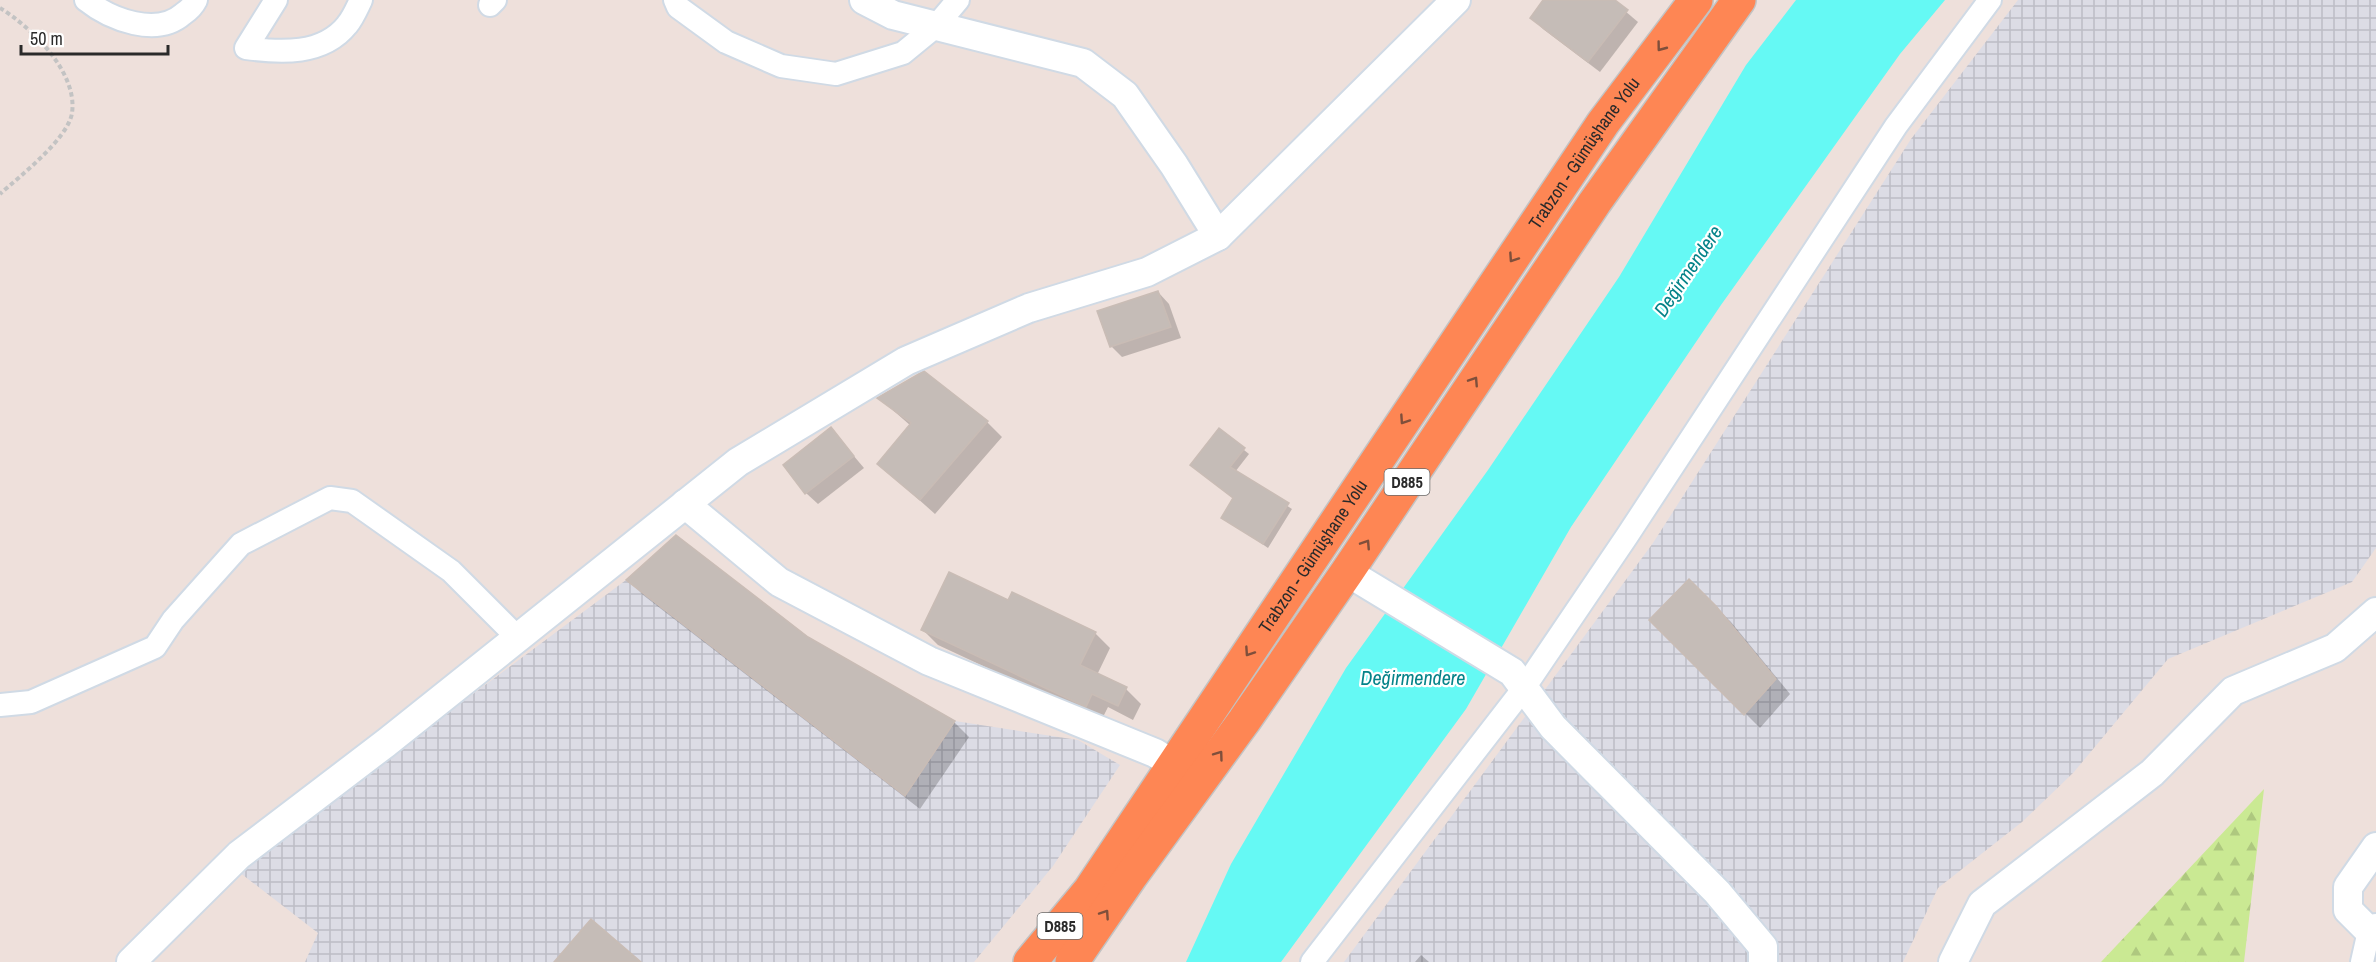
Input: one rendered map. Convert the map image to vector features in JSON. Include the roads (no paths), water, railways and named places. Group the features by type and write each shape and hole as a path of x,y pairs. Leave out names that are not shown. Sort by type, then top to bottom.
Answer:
{"highway":[{"name":"Trabzon - Gümüşhane Yolu","path":"1030,962 1090,890 1603,123 1696,0"},
{"name":"Trabzon - Gümüşhane Yolu","path":"1072,962 1131,876 1244,721 1359,578 1595,202 1739,0"}],"street":[{"path":"86,0 119,19 146,25 173,23 194,5 196,0"},
{"path":"276,0 246,48 273,52 300,50 326,43 347,25 361,0"},
{"path":"675,0 678,7 726,42 781,66 836,74 903,53 936,26 958,0"},
{"path":"864,0 893,15 1083,63 1125,95 1174,165 1218,236"},
{"path":"131,962 239,855 386,743 738,462 906,361 1029,308 1148,272 1218,236 1456,0"},
{"path":"1312,962 1518,680 1627,536 1896,126 1990,0"},
{"path":"0,705 30,702 155,647 173,620 241,544 330,498 352,501 451,571 518,638"},
{"path":"685,504 779,582 929,661 1155,753 1173,764"},
{"path":"1359,578 1518,680 1553,727 1717,892 1763,947 1763,962"},
{"path":"1953,962 1982,904 2152,773 2233,691 2335,648 2376,612"},
{"path":"2362,962 2373,930 2348,910 2348,886 2376,847"}],"water":[{"name":"Değirmendere","path":"1796,0 1945,0 1900,54 1721,305 1571,527 1466,709 1281,962 1186,962 1231,864 1346,668 1488,470 1619,277 1746,65"}]}
